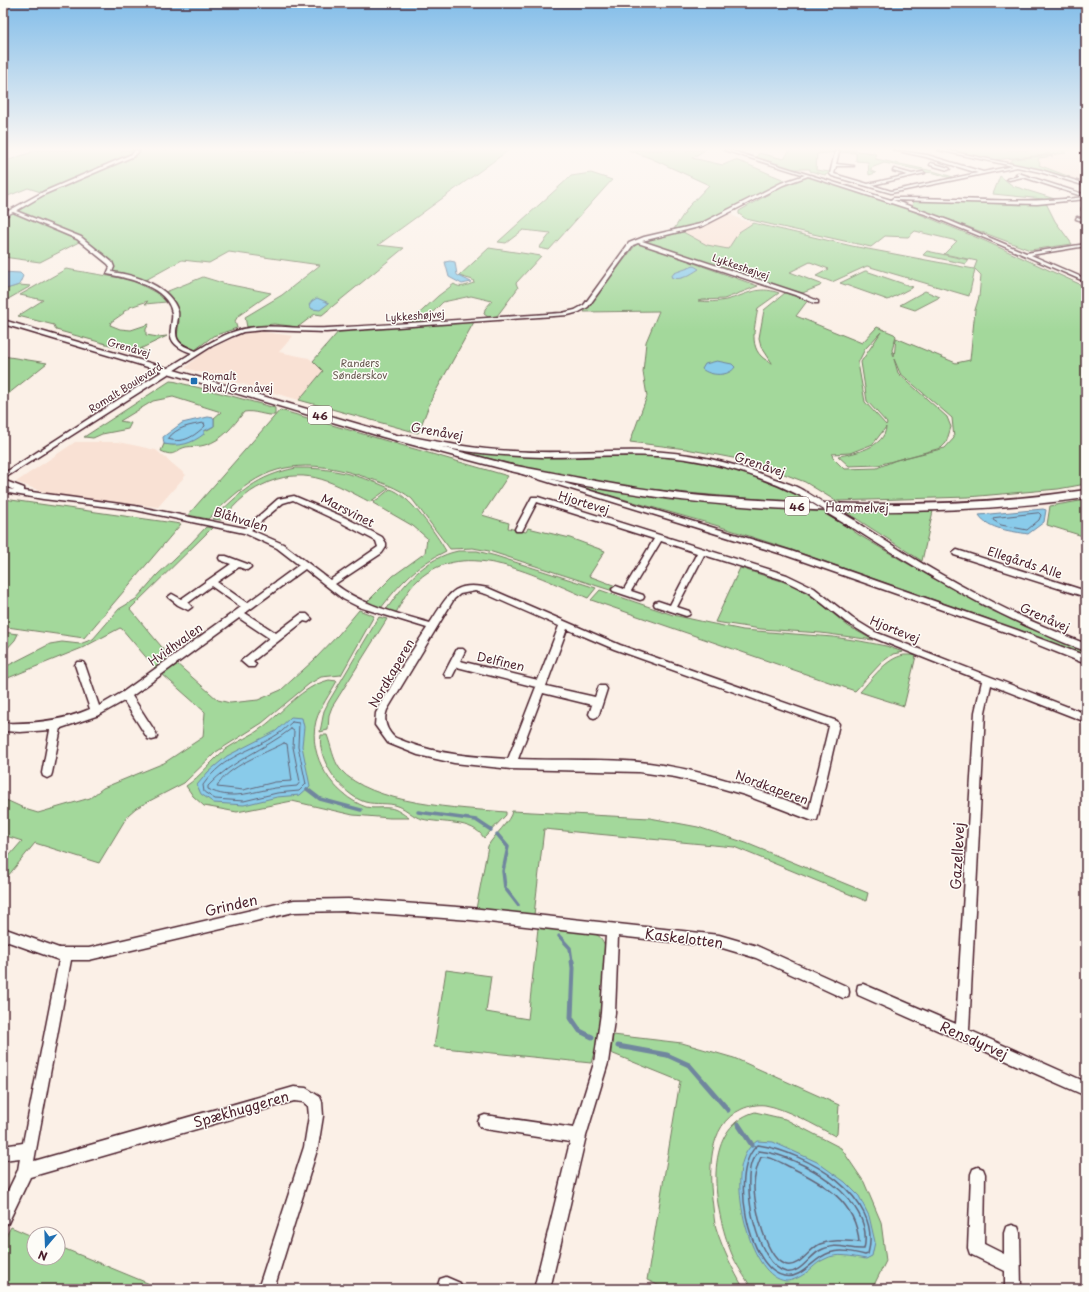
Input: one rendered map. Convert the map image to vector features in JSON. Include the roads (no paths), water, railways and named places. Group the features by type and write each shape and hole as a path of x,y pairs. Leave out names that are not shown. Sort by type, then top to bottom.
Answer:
{"highway":[{"name":"Hammelvej","path":"511,468 660,495 732,502 814,507 938,507 998,504 1086,494"}],"main road":[{"name":"Grenåvej","path":"3,322 170,370 386,435 511,468"}],"street":[{"name":"Lykkeshøjvej","path":"170,370 233,333 256,328 269,327 325,330 574,313 586,306 625,250 631,244 702,225 734,210"},
{"path":"918,210 1026,254 1086,281"},
{"path":"3,216 12,211 79,238 110,263 112,267 109,273 130,276 140,280 161,293 171,303 175,311 176,323 173,335 174,339 182,346 197,353"},
{"path":"1078,218 1086,221"},
{"name":"Lykkeshøjvej","path":"638,241 816,302"},
{"path":"1026,254 1086,245"},
{"name":"Romalt Boulevard","path":"3,483 160,375 170,370"},
{"name":"Grenåvej","path":"386,435 493,452 528,454 647,453 687,457 741,468 770,478 804,494 912,562 962,590 1011,615 1086,648"},
{"name":"Grenåvej","path":"511,468 529,475 788,553 1014,632 1086,660"},
{"name":"Blåhvalen","path":"3,483 43,497 142,510 208,522 246,531 280,546 346,597 362,605 433,627"},
{"name":"Marsvinet","path":"246,531 281,501 287,498 294,498 343,520 379,539 382,543 382,547 379,551 330,584"},
{"name":"Hjortevej","path":"519,529 534,499 702,551 798,583 811,590 849,620 872,634 1086,718"},
{"path":"626,593 659,538"},
{"path":"672,608 702,551"},
{"name":"Ellegårds Alle","path":"957,553 1086,594"},
{"path":"223,558 247,567"},
{"path":"172,597 185,605 210,582 237,564"},
{"name":"Hvidhvalen","path":"3,727 37,728 56,726 75,721 96,712 126,695 305,565"},
{"path":"210,582 247,606"},
{"name":"Nordkaperen","path":"475,588 488,591 564,625 617,646 834,724 813,816 747,790 713,780 674,772 640,767 511,764 434,756 410,750 393,742 385,735 380,726 380,716 404,672 451,597 458,591 475,588"},
{"path":"616,589 640,597"},
{"path":"658,604 686,613"},
{"path":"238,613 276,638"},
{"path":"251,664 246,662 304,616 308,619"},
{"path":"511,764 564,625"},
{"path":"449,674 460,652"},
{"name":"Delfinen","path":"454,663 598,702"},
{"path":"80,665 96,712"},
{"name":"Gazellevej","path":"962,1034 980,712 987,679"},
{"path":"594,714 602,689"},
{"path":"126,695 152,736"},
{"path":"47,773 56,726"},
{"name":"Grinden","path":"3,934 59,954 66,955 89,954 294,906 348,905 472,914"},
{"name":"Kaskelotten","path":"472,914 719,941 757,952 843,992"},
{"path":"542,1289 579,1136 601,1063 608,1013 612,930"},
{"path":"3,1218 25,1171 66,955"},
{"name":"Rensdyrvej","path":"863,990 1086,1089"},
{"name":"Spækhuggeren","path":"25,1171 294,1094 306,1095 315,1102 316,1116 311,1148 266,1289"},
{"path":"485,1122 579,1136"},
{"path":"3,1152 28,1150"},
{"path":"978,1174 976,1248 1012,1266"},
{"path":"1012,1233 1013,1289"}],"water":[{"path":"445,262 455,262 457,275 471,282 462,284 449,277"},
{"path":"694,266 699,269 689,275 678,279 671,277 674,273"},
{"path":"3,272 20,273 23,276 19,285 3,290"},
{"path":"317,298 329,303 320,310 312,309 309,305"},
{"path":"717,361 732,364 735,367 728,373 724,374 714,374 702,369 705,364"},
{"path":"208,417 214,418 214,426 204,431 204,434 185,444 164,444 163,437 182,423"},
{"path":"1043,509 1046,510 1044,522 1028,534 1008,531 995,527 983,520 979,515"},
{"path":"291,717 302,718 304,727 302,746 310,786 300,795 277,797 244,805 214,803 201,794 197,785 208,772 227,756 276,731"},
{"path":"757,1141 773,1142 817,1162 845,1182 859,1196 869,1216 875,1242 872,1256 866,1259 845,1256 830,1257 817,1263 800,1277 789,1281 773,1276 763,1264 754,1249 742,1210 740,1173 745,1154"}],"waterway":[{"path":"307,789 320,799 361,810"},
{"path":"418,812 476,820 491,830"},
{"path":"497,834 508,847 503,871 505,888 518,905"},
{"path":"559,936 570,948 572,962"},
{"path":"572,961 571,1018 580,1031 592,1037"},
{"path":"618,1046 667,1055 689,1065 728,1110"},
{"path":"738,1124 752,1145"}],"place":[{"name":"Romalt Blvd./Grenåvej","path":"194,381"}],"park label":[{"name":"Randers Sønderskov","path":"360,368"}]}
